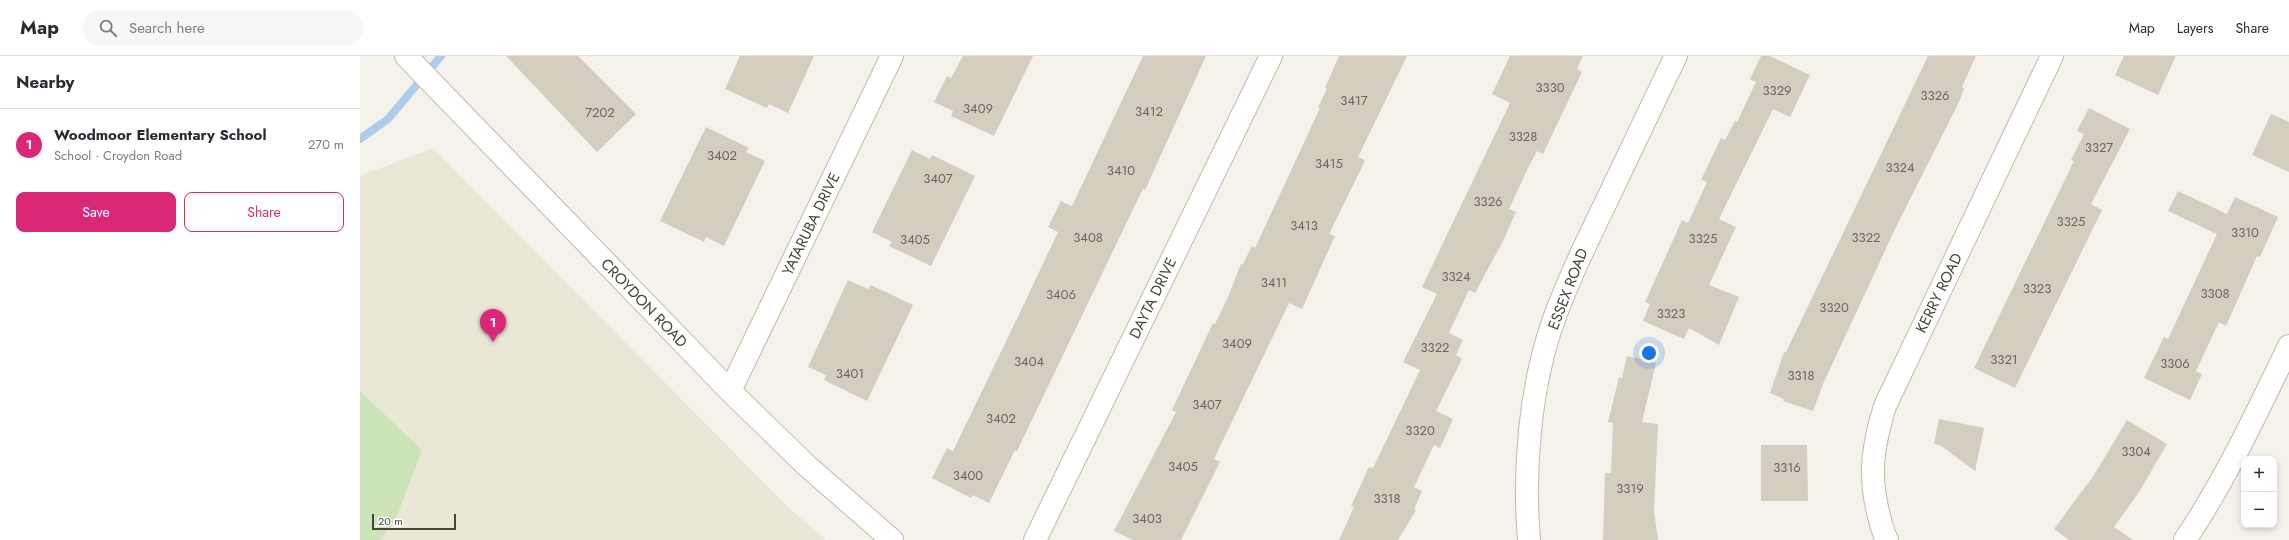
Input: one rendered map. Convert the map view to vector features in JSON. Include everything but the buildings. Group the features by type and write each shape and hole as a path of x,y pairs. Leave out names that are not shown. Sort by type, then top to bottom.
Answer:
{"street":[{"name":"YATARUBA DRIVE","path":"730,391 892,56"},
{"name":"DAYTA DRIVE","path":"1035,540 1271,56"},
{"name":"ESSEX ROAD","path":"1529,540 1527,509 1529,449 1539,377 1554,320 1584,248 1676,56"},
{"name":"KERRY ROAD","path":"1887,540 1876,505 1872,473 1875,441 1885,406 2052,56"},
{"name":"CROYDON ROAD","path":"407,58 730,391 806,465 892,540"},
{"path":"2185,540 2206,510 2241,447 2289,346"}],"shaded area":[{"path":"433,148 789,508 826,540 360,540 360,176"}],"green space":[{"path":"360,391 422,450 395,521 380,540 360,540"}],"waterway":[{"path":"360,139 388,119 441,56"}],"place":[{"name":"Woodmoor Elementary School","path":"493,342"}]}
